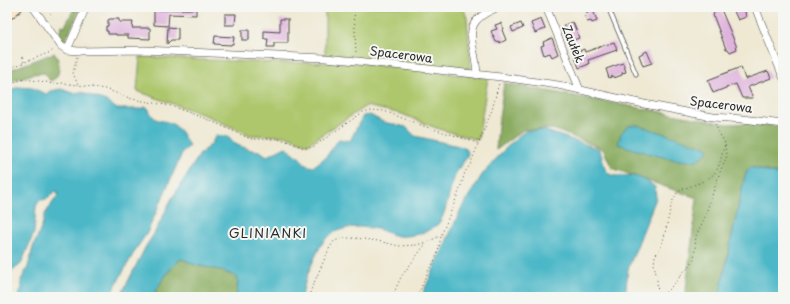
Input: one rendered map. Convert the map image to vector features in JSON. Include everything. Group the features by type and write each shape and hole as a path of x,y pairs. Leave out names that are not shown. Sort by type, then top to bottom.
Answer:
{"street":[{"path":"7,15 17,7"},
{"path":"33,7 64,48 86,7"},
{"path":"477,75 471,33 473,26 477,18 498,7"},
{"name":"Zaułek","path":"546,7 580,90"},
{"path":"755,7 783,76"},
{"name":"Spacerowa","path":"64,48 79,51 143,50 325,58 357,61 558,85 644,104 713,117 783,124"}],"lane":[{"path":"608,7 636,74"}],"path":[{"path":"46,7 51,14"},
{"path":"354,7 357,61"},
{"path":"7,69 51,52 56,48 64,48"},
{"path":"78,85 73,73 79,51"},
{"path":"23,57 24,62"},
{"path":"417,297 438,252 441,236 460,190 465,172 470,165 492,110 501,77"},
{"path":"7,84 24,79 52,84 63,83 105,89 132,99 171,106 251,138 280,139 305,148 313,148 363,112 372,110 384,111 478,144"},
{"path":"713,117 719,133 724,141 725,144 727,156 704,219 696,236 694,260 676,282 666,292 658,297 654,264 655,256 662,245 672,202 677,193 681,190 708,179 715,173 719,166 725,144"},
{"path":"310,297 310,292 334,241 344,238 356,238 400,246 416,245 441,236"},
{"path":"392,297 401,277 427,242"}],"green space":[{"path":"75,7 81,7 67,37 64,40 60,37 60,29 62,25 65,26"},
{"path":"325,7 463,7 467,18 471,69 459,70 325,56"},
{"path":"54,53 58,60 59,68 57,76 54,79 50,81 45,73 33,74 7,82 7,71"},
{"path":"140,57 279,63 348,62 488,78 478,140 436,128 402,114 366,106 308,144 287,136 250,135 207,116 137,91"},
{"path":"504,83 727,124 753,123 783,127 783,175 751,167 746,173 719,297 685,297 697,198 612,168 603,149 553,129 523,130 496,150"},
{"path":"181,259 195,265 219,270 235,276 238,282 236,297 153,297 165,276"}],"water":[{"path":"19,87 32,88 46,94 51,91 61,89 72,93 81,92 106,101 117,109 148,108 156,119 174,125 183,135 189,146 182,153 147,233 136,249 109,297 18,297 22,288 21,280 28,267 33,247 42,226 45,214 58,195 57,191 48,198 40,200 36,206 34,233 21,264 11,272 7,272 7,91"},
{"path":"370,115 383,122 406,127 415,136 463,147 468,152 466,159 455,176 443,216 434,227 419,234 403,236 396,236 381,230 366,227 343,229 336,232 329,236 320,247 307,276 302,297 236,297 238,282 235,276 219,270 195,265 181,259 165,276 153,297 120,297 171,200 200,154 212,143 216,135 228,137 237,145 251,150 260,151 267,156 286,147 299,157 306,165 313,167 326,157 339,139 350,141 363,116"},
{"path":"637,125 709,148 701,158 689,161 657,156 618,144 621,133 628,126"},
{"path":"528,130 546,131 599,149 608,173 614,176 639,177 655,187 656,198 628,269 625,297 421,297 462,207 482,175 502,152 521,134"},
{"path":"751,167 783,176 783,297 719,297 743,184 746,173"}],"building":[{"path":"622,7 638,7 624,13"},
{"path":"720,7 737,49 730,52 726,49 713,15 713,10"},
{"path":"732,7 745,7 747,11 745,12 746,17 738,20"},
{"path":"196,9 196,15 169,14 168,26 154,25 154,10"},
{"path":"593,10 597,21 592,23 591,21 587,22 584,14"},
{"path":"225,14 236,14 235,25 225,25"},
{"path":"119,19 119,22 133,22 132,28 150,28 150,39 128,38 128,35 108,34 108,31 106,31 106,26 108,26 108,20"},
{"path":"280,19 288,19 288,43 274,43 274,47 267,47 268,39 264,39 264,31 280,32"},
{"path":"541,19 545,29 535,33 531,23"},
{"path":"573,22 579,38 571,41 569,36 567,37 564,30 566,30 564,25"},
{"path":"501,23 506,40 500,43 499,41 496,42 491,31 497,29 495,25"},
{"path":"521,23 523,28 513,32 511,27"},
{"path":"168,27 178,28 178,40 171,40 167,44"},
{"path":"242,30 249,30 249,40 242,40"},
{"path":"215,36 234,37 233,44 214,44"},
{"path":"552,38 558,54 552,57 550,53 544,55 541,46 544,45 543,42"},
{"path":"614,42 617,50 588,60 589,64 579,68 575,53 584,49 585,52"},
{"path":"647,51 652,63 643,66 639,55"},
{"path":"623,63 626,72 614,78 613,76 609,78 606,69"},
{"path":"741,67 745,79 768,71 771,78 748,87 753,98 742,98 736,84 713,93 708,80"}],"district":[{"name":"GLINIANKI","path":"268,233"}]}
